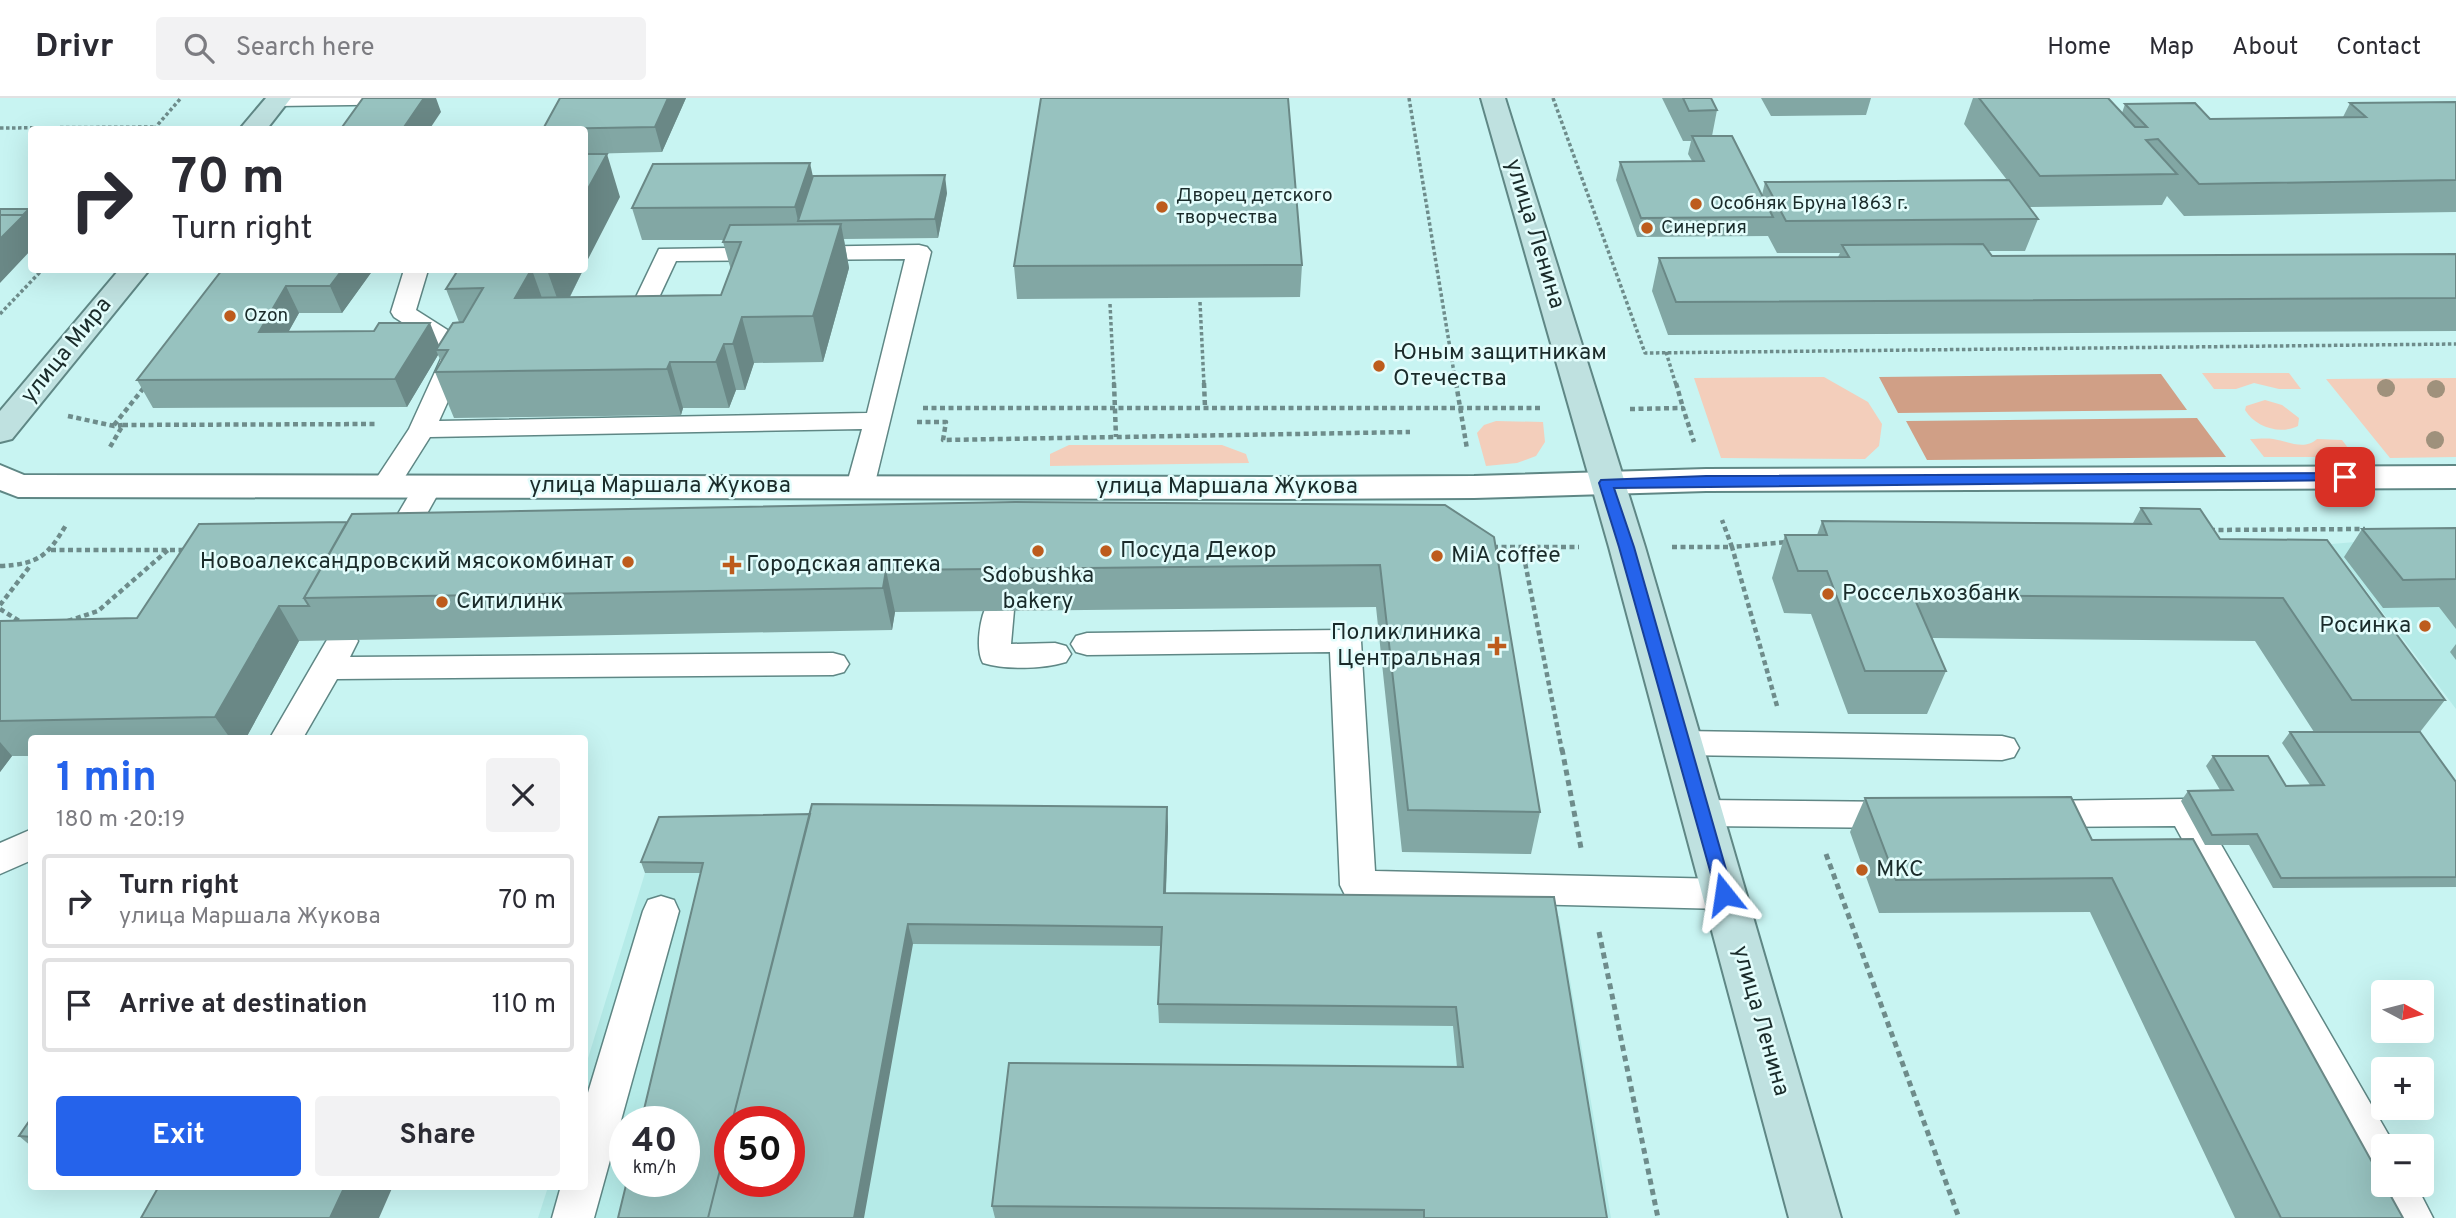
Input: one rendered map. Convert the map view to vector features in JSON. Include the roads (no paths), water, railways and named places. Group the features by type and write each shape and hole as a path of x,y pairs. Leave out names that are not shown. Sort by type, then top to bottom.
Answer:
{"main road":[{"name":"улица Ленина","path":"1493,98 1627,547 1815,1218"},
{"path":"255,126 278,99"},
{"name":"улица Мира","path":"0,432 132,273"}],"street":[{"name":"улица Маршала Жукова","path":"0,476 18,485 860,488 1014,501 1720,480 2456,477"}],"lane":[{"path":"278,99 424,98"},
{"path":"638,318 667,254 919,252 860,488"},
{"path":"386,485 422,429 459,348 403,312 415,273"},
{"path":"422,429 880,415"},
{"path":"387,557 429,485"},
{"path":"999,610 993,655 1071,649 1345,641 1358,885 1724,894"},
{"path":"288,735 335,655 833,664"},
{"path":"1682,743 2002,748"},
{"path":"2005,814 2185,812 2371,1144"},
{"path":"1702,813 1936,815"},
{"path":"0,860 28,845"},
{"path":"588,1163 661,911"},
{"path":"573,1218 581,1190"},
{"path":"2400,1197 2412,1218"}],"place":[{"name":"Особняк Бруна 1863 г.","path":"1696,204"},
{"name":"Дворец детского творчества","path":"1162,207"},
{"name":"Синергия","path":"1647,228"},
{"name":"Ozon","path":"230,316"},
{"name":"Юным защитникам Отечества","path":"1379,366"},
{"name":"Sdobushka bakery","path":"1038,551"},
{"name":"Посуда Декор","path":"1106,551"},
{"name":"MiA coffee","path":"1437,556"},
{"name":"Новоалександровский мясокомбинат","path":"628,562"},
{"name":"Городская аптека","path":"732,565"},
{"name":"Россельхозбанк","path":"1828,594"},
{"name":"Ситилинк","path":"442,602"},
{"name":"Росинка","path":"2425,626"},
{"name":"Поликлиника Центральная","path":"1497,646"},
{"name":"МКС","path":"1862,870"}]}
